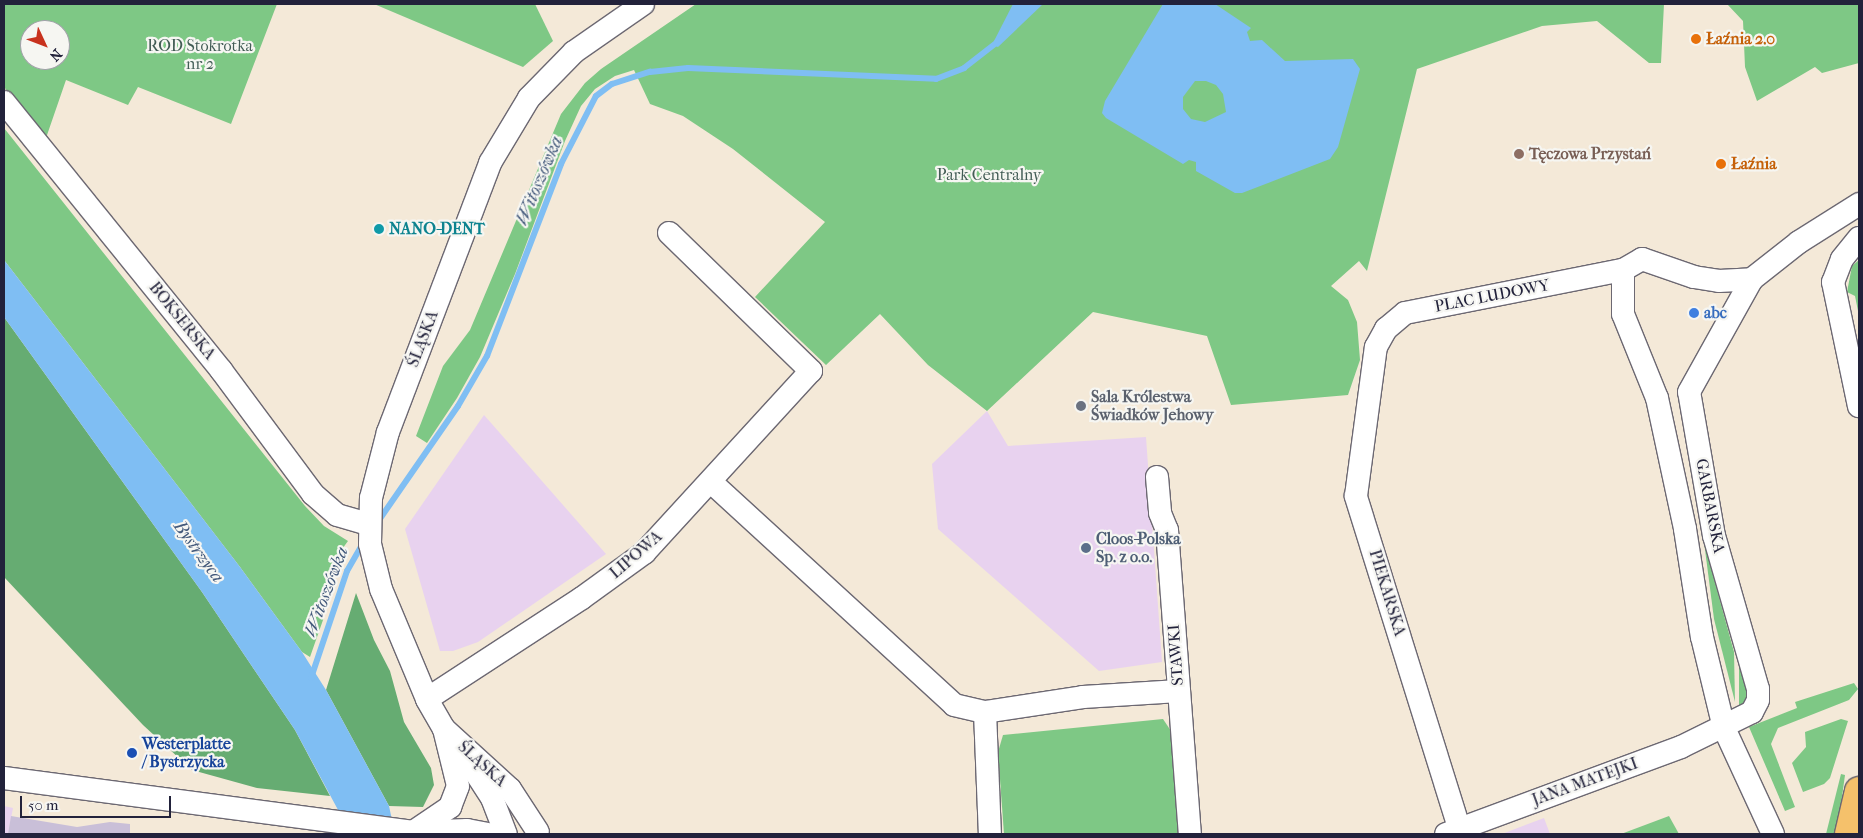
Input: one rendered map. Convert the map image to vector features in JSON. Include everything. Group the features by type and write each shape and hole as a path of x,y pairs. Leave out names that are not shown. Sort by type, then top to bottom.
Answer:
{"main road":[{"path":"1849,834 1859,791"}],"street":[{"name":"ŚLĄSKA","path":"506,834 492,798 428,699 381,589 373,561 368,524 371,498 388,432 490,163 529,98 574,52 643,4"},
{"name":"BOKSERSKA","path":"4,102 221,370 313,494 338,514 368,524"},
{"path":"1752,279 1799,242 1859,204"},
{"name":"LIPOWA","path":"428,699 582,598 644,553 811,371 669,233"},
{"path":"1859,238 1842,259 1833,282 1859,406"},
{"name":"PLAC LUDOWY","path":"1376,347 1386,328 1405,313 1623,270 1642,259 1694,277 1719,281 1752,279"},
{"name":"GARBARSKA","path":"1623,270 1623,314 1658,398 1685,529 1702,637 1724,728 1774,834"},
{"name":"GARBARSKA","path":"1724,728 1752,712 1758,700 1758,689 1714,536 1688,392 1752,279"},
{"name":"PIEKARSKA","path":"1376,347 1356,496 1455,832"},
{"name":"STAWKI","path":"1157,477 1160,513 1167,530 1190,834"},
{"path":"711,482 954,705 985,712 1083,697 1179,691"},
{"path":"985,712 990,834"},
{"name":"JANA MATEJKI","path":"1455,832 1682,747 1724,728"},
{"name":"ŚLĄSKA","path":"449,733 510,789 542,833"},
{"path":"415,833 439,817 456,797 458,776 449,733"},
{"path":"4,778 278,812 415,833 468,830 487,834"},
{"path":"512,834 542,833"}],"shaded area":[{"path":"987,411 1008,446 1146,437 1162,662 1099,671 938,529 932,464"},
{"path":"484,415 606,554 478,642 453,651 440,651 405,529"},
{"path":"4,806 13,808 8,834 4,834"},
{"path":"11,816 77,827 110,822 130,824 130,834 8,834"},
{"path":"1544,818 1550,834 1502,834"}],"green space":[{"name":"ROD Stokrotka nr 2","path":"4,4 277,4 231,124 138,87 128,105 66,80 46,138 4,87"},
{"path":"374,4 535,4 553,41 523,67"},
{"name":"Park Centralny","path":"696,4 1664,4 1661,63 1649,63 1597,21 1542,26 1417,69 1367,271 1359,261 1331,286 1348,300 1357,322 1360,360 1348,395 1231,405 1207,336 1093,312 987,411 928,365 880,314 826,365 755,297 825,222 733,149 683,116 650,104 634,70 615,76 595,89 581,106 565,141 515,274 480,357 457,398 427,443 416,436 443,366 470,330 561,114 585,83 601,69"},
{"path":"1727,4 1859,4 1859,63 1822,73 1815,67 1757,101 1745,67 1743,21"},
{"path":"4,128 305,506 324,526 348,541 334,560 328,580 323,620 310,657 302,652 240,567 4,260"},
{"path":"1859,260 1859,316 1855,296 1847,292 1852,266"},
{"path":"4,317 202,592 295,730 330,796 257,788 192,770 143,725 4,577"},
{"path":"1704,542 1734,652 1735,702 1714,619"},
{"path":"356,593 374,640 390,671 404,722 431,768 434,785 423,807 389,806 326,690"},
{"path":"1739,650 1753,695 1739,712"},
{"path":"1854,683 1858,689 1849,700 1778,728 1771,744 1795,807 1785,811 1749,727 1797,708 1795,702"},
{"path":"1163,719 1171,731 1178,834 1004,834 998,752 1003,735"},
{"path":"1841,719 1848,721 1830,778 1824,784 1803,792 1792,763 1806,747 1805,732"},
{"path":"1841,774 1845,775 1837,834 1826,834"},
{"path":"1669,816 1679,834 1621,834"}],"water":[{"path":"1013,4 1043,4 998,47 995,46 994,41"},
{"path":"1163,4 1215,4 1251,28 1247,32 1250,41 1262,40 1285,61 1353,59 1360,69 1338,147 1330,159 1242,193 1235,193 1196,171 1196,162 1189,160 1183,164 1106,118 1102,113 1105,101","holes":["1195,81 1206,81 1216,85 1223,94 1226,112 1205,122 1191,119 1183,109 1183,97"]},
{"name":"Bystrzyca","path":"4,260 240,567 302,652 326,690 389,806 395,834 351,834 295,730 202,592 4,317"}],"waterway":[{"name":"Witoszówka","path":"377,523 458,406 487,356 561,164 596,96 612,84 650,72 688,68 936,79 964,68 1000,40"},
{"name":"Witoszówka","path":"311,678 347,571 364,541"}],"place":[{"name":"Łaźnia 2.0","path":"1696,39"},
{"name":"Tęczowa Przystań","path":"1519,154"},
{"name":"Łaźnia","path":"1721,164"},
{"name":"NANO-DENT","path":"379,229"},
{"name":"abc","path":"1694,313"},
{"name":"Sala Królestwa Świadków Jehowy","path":"1081,406"},
{"name":"Cloos-Polska Sp. z o.o.","path":"1086,548"},
{"name":"Westerplatte / Bystrzycka","path":"132,753"}]}
